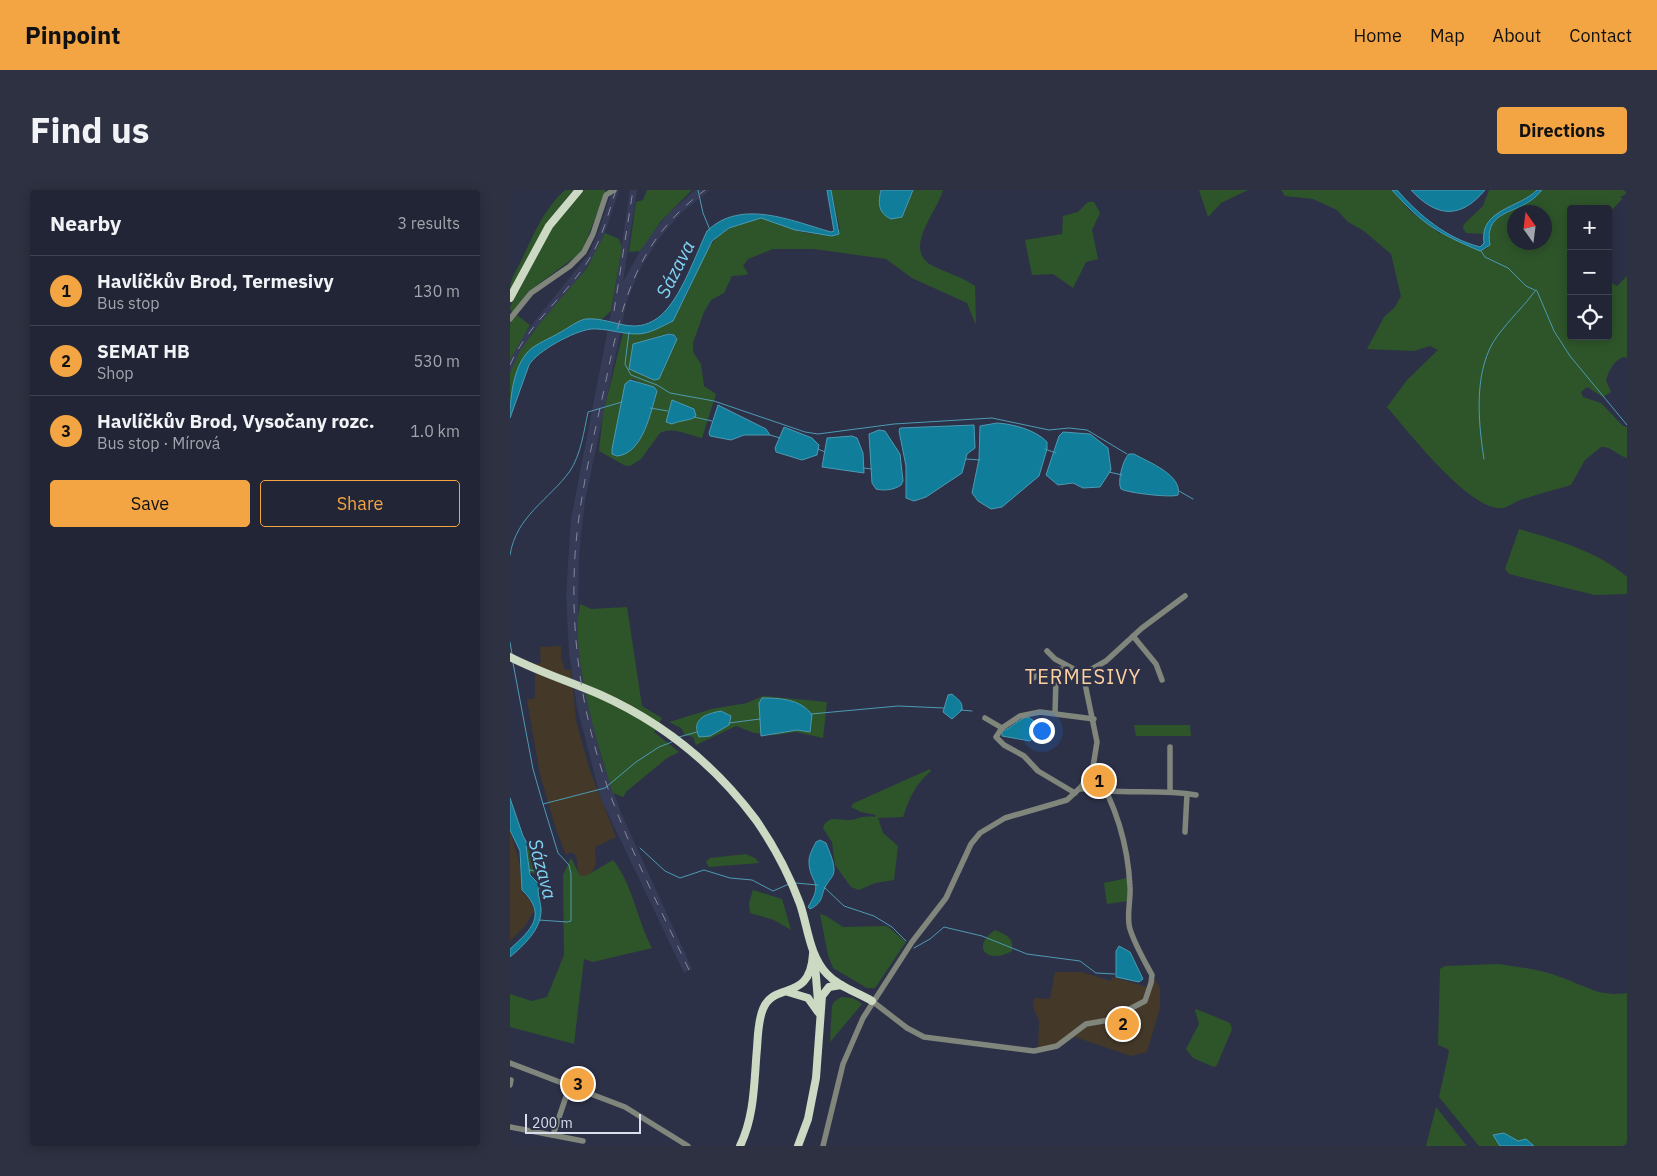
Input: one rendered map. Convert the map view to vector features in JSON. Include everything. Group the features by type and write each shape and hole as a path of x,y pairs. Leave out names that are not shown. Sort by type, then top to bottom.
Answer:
{"main road":[{"path":"510,298 549,226 578,190"},
{"path":"510,657 630,709 672,735 716,774 741,802 769,840 794,888 814,952 820,1017"},
{"path":"814,952 826,973 841,985 872,1001"},
{"path":"740,1146 752,1109 762,1011 772,998 798,987 807,978 812,967 814,952"},
{"path":"798,1146 808,1118 816,1078 823,994 829,987 841,985"},
{"path":"786,992 798,993 808,998 816,1006 820,1017"}],"street":[{"path":"510,319 532,293 570,266 584,252 593,234 604,200 608,192 614,190"},
{"path":"1083,674 1106,661 1133,636 1185,596"},
{"path":"1133,636 1157,665 1162,680"},
{"path":"1047,651 1070,669 1083,674"},
{"path":"1033,678 1048,670 1070,669"},
{"path":"1055,713 1056,680 1070,669"},
{"path":"823,1146 843,1064 851,1042 872,1001 912,942 946,898 971,844 980,833 1005,818 1067,800 1077,791 1093,766 1097,742 1094,719 1083,674"},
{"path":"1094,719 1055,713 1026,714 1002,728 996,736 1004,746 1014,749 1038,771 1077,791 1106,789 1131,793 1170,791 1196,795"},
{"path":"985,718 1002,728"},
{"path":"1170,747 1170,791"},
{"path":"872,1001 907,1028 924,1037 1040,1051 1057,1046 1086,1024 1110,1020 1145,1001 1152,975 1130,929 1129,874 1120,827 1106,789 1093,766"},
{"path":"1185,832 1187,794"},
{"path":"510,1063 620,1105 688,1146"},
{"path":"553,1135 570,1085 574,1080 590,1075"},
{"path":"510,1128 583,1141"}],"shaded area":[{"path":"612,190 619,190 605,233 593,258 578,279 533,332 510,373 510,358 522,337 588,255 599,231"},
{"path":"630,190 637,190 623,282 645,242 668,214 695,190 710,190 680,214 657,241 639,271 627,301 585,501 579,555 578,614 585,686 601,757 621,813 692,969 684,973 601,799 577,707 569,653 566,595 571,519 614,297"},
{"path":"561,646 561,658 565,670 571,670 576,721 589,768 616,837 595,847 596,864 589,878 579,876 576,855 571,852 566,855 555,826 540,774 527,700 535,698 535,664 541,663 540,647"},
{"path":"510,830 520,866 522,892 531,902 534,911 525,926 510,941"},
{"path":"1055,972 1081,972 1111,981 1112,977 1147,987 1153,977 1160,988 1160,1008 1147,1052 1131,1056 1075,1037 1051,1050 1038,1053 1039,1020 1033,1007 1034,998 1050,999"}],"green space":[{"path":"565,190 573,190 546,224 510,290 513,276 541,220"},
{"path":"584,190 606,190 582,252 529,291 512,313 510,307 552,228"},
{"path":"647,190 692,190 661,221 640,251 629,252 636,202 643,200"},
{"path":"831,190 881,190 879,204 882,212 904,213 913,190 943,190 924,230 920,250 924,259 933,266 975,286 976,325 967,303 912,278 886,259 814,249 773,249 748,259 743,266 748,273 746,275 732,276 724,293 711,300 704,312 693,343 693,352 701,364 704,386 716,394 702,438 681,432 665,431 660,433 641,459 630,466 624,465 599,451 603,414 623,333 650,330 668,320 681,305 708,249 721,234 758,218 808,233 832,236 840,229","holes":["670,333 677,337 676,342 631,371 629,369 633,344","633,379 657,390 657,392 644,432 639,441 625,454 616,456 612,449 623,393 629,380"]},
{"path":"1199,190 1248,190 1221,203 1208,217"},
{"path":"1281,190 1392,190 1411,212 1439,233 1486,249 1490,245 1489,235 1491,227 1500,216 1507,212 1507,250 1552,250 1552,205 1522,205 1530,201 1542,190 1627,190 1627,193 1619,198 1623,198 1612,210 1612,205 1567,205 1567,340 1612,340 1612,283 1617,286 1627,276 1627,358 1623,357 1617,361 1609,373 1606,380 1611,392 1603,397 1587,387 1581,392 1583,397 1601,403 1623,426 1627,427 1627,458 1608,448 1601,447 1585,460 1571,485 1520,500 1503,508 1490,506 1474,498 1441,468 1387,407 1407,380 1438,350 1430,346 1414,351 1367,349 1384,317 1395,307 1401,296 1391,254 1364,231 1348,222 1337,210 1313,199 1285,196"},
{"path":"1489,190 1537,190 1514,205 1507,205 1507,209 1489,224 1485,234 1466,233 1463,228 1464,224 1483,206"},
{"path":"1088,202 1094,202 1100,213 1092,230 1098,259 1086,262 1073,288 1053,274 1032,275 1025,240 1062,234 1063,216 1078,212"},
{"path":"605,233 619,239 622,247 611,311 601,320 584,319 532,348 522,359 510,402 510,373 520,351 540,323 587,268"},
{"path":"517,315 530,325 510,360 510,323"},
{"path":"1519,529 1576,547 1603,560 1627,577 1627,594 1595,595 1509,574 1505,569"},
{"path":"580,604 591,609 627,607 642,706 662,718 654,732 679,752 667,758 627,791 623,797 613,793 587,699 579,648 578,624"},
{"path":"763,696 827,702 823,738 796,732 776,735 754,733 736,726 696,745 693,737 685,735 681,728 669,722 712,709 747,703"},
{"path":"1134,725 1190,725 1191,736 1136,736"},
{"path":"930,769 931,771 913,792 903,817 878,818 883,833 898,846 894,880 875,883 859,890 851,887 835,865 832,842 823,828 824,825 832,819 850,820 875,817 876,815 861,812 851,807 854,803"},
{"path":"526,846 537,858 540,876 530,872"},
{"path":"746,854 755,858 759,863 709,867 706,862 710,858"},
{"path":"571,858 580,876 586,876 613,860 630,891 652,948 593,962 584,959 574,1044 510,1027 510,994 532,1001 547,997 564,955 563,875"},
{"path":"1127,878 1128,901 1107,904 1104,883"},
{"path":"753,890 782,899 791,930 774,920 750,913 749,903"},
{"path":"820,914 843,927 887,926 906,942 875,988 867,988 833,968 828,955"},
{"path":"995,930 1006,935 1012,943 1012,951 996,956 985,952 983,948 984,942"},
{"path":"1498,964 1547,973 1609,994 1627,993 1627,1146 1479,1146 1439,1097 1449,1052 1448,1049 1438,1045 1440,969 1445,966"},
{"path":"841,997 853,998 862,1004 830,1042 832,1006"},
{"path":"1196,1009 1230,1023 1232,1029 1217,1065 1214,1067 1193,1058 1186,1049 1199,1024"},
{"path":"1436,1107 1467,1146 1426,1146"}],"water":[{"path":"827,190 831,190 839,234 832,236 795,230 761,218 729,228 712,241 673,321 642,334 591,329 557,342 540,354 529,365 510,418 512,390 517,370 526,354 532,348 586,319 603,320 628,326 645,325 653,321 662,314 678,293 707,231 720,221 735,216 767,215 831,232 834,231"},
{"path":"881,190 913,190 902,217 891,219 881,211 879,199"},
{"path":"1392,190 1397,190 1434,225 1456,238 1480,247 1484,243 1484,232 1488,223 1494,216 1507,208 1507,213 1495,220 1491,226 1489,234 1490,245 1480,251 1442,233 1413,212"},
{"path":"1411,190 1485,190 1476,200 1466,206 1448,211 1430,206"},
{"path":"1537,190 1542,190 1523,205 1512,205 1530,196"},
{"path":"669,334 674,335 677,339 659,379 654,380 629,369 633,344"},
{"path":"630,380 654,387 657,391 649,420 640,440 626,453 617,456 612,454 612,449 625,384"},
{"path":"672,400 694,409 696,416 672,424 666,422"},
{"path":"718,405 766,429 770,435 744,435 731,440 710,436 709,433"},
{"path":"997,423 1017,426 1037,434 1047,442 1047,449 1039,476 1002,507 991,509 978,501 972,493 979,459 980,426"},
{"path":"974,425 975,448 967,454 962,473 926,497 914,501 906,498 906,466 900,428"},
{"path":"784,427 812,438 819,445 817,455 802,460 776,452 775,448"},
{"path":"879,430 885,431 900,454 903,481 898,487 889,490 876,489 872,483 869,434"},
{"path":"1063,432 1090,434 1108,448 1111,470 1100,487 1083,488 1073,483 1058,485 1046,475 1059,436"},
{"path":"852,436 857,438 863,453 864,473 822,467 827,438"},
{"path":"1129,454 1134,454 1170,475 1178,488 1178,495 1150,495 1121,489 1121,471"},
{"path":"952,694 962,704 962,710 952,719 943,712 948,695"},
{"path":"762,698 790,700 802,706 812,715 810,732 797,730 761,736 759,703"},
{"path":"721,711 731,716 729,725 710,736 699,737 697,726 701,718"},
{"path":"1028,717 1040,725 1040,730 1030,741 1002,736 1002,731"},
{"name":"Sázava","path":"510,798 523,836 527,843 541,853 545,872 538,890 541,909 538,923 531,936 510,957 510,949 530,929 535,915 530,899 522,890 520,851 510,830","holes":["526,846 530,849 539,865 540,880 538,883 530,875"]},
{"path":"820,840 826,843 834,872 820,901 810,909 808,907 816,887 811,874 809,859 816,842"},
{"path":"1119,946 1130,952 1143,979 1139,982 1116,977 1116,951"},
{"path":"1504,1133 1518,1141 1526,1139 1534,1146 1500,1146 1493,1135"}],"waterway":[{"path":"698,190 703,213 710,230"},
{"path":"1481,251 1485,257 1508,268 1526,286 1537,291 1554,331 1570,356 1627,425"},
{"path":"1484,459 1479,412 1479,395 1484,363 1498,335 1536,290"},
{"path":"629,332 625,364 631,375 657,385 670,393 714,401 805,432 818,434 894,424 992,418 1049,430 1069,428 1087,430 1127,454"},
{"path":"510,555 513,541 526,519 562,481 574,464 582,442 588,412 622,402"},
{"path":"650,408 668,411"},
{"path":"694,417 712,421"},
{"path":"770,435 780,438"},
{"path":"818,449 825,452"},
{"path":"1045,449 1056,453"},
{"path":"966,459 980,460"},
{"path":"863,468 872,469"},
{"path":"1109,472 1122,475"},
{"path":"1179,491 1193,499"},
{"path":"510,642 512,654"},
{"name":"Sázava","path":"513,663 533,769 558,853 569,865 571,874 571,921 539,920"},
{"path":"811,714 898,706 944,708"},
{"path":"961,710 972,711"},
{"path":"729,723 760,719"},
{"path":"679,737 697,732"},
{"path":"543,804 605,788 636,762 659,747 672,742"},
{"path":"640,848 665,871 680,878 704,870 730,878 752,880 773,891 789,884"},
{"name":"Sázava","path":"529,870 542,872"},
{"path":"795,883 818,885"},
{"path":"824,887 844,906 874,916 892,927 906,941"},
{"path":"914,948 930,939 944,927 982,936 1027,954 1080,961 1096,973 1115,974"}],"railway":[{"path":"510,365 526,337 568,287 593,253 601,236 616,190"},
{"path":"614,311 633,190"},
{"path":"689,970 628,839 600,765 585,706 580,676 574,616 574,585 577,534 583,492 610,360 624,305 646,255 661,232 681,210 705,190"}],"place":[{"name":"Havlíčkův Brod, Termesivy","path":"1099,781"},
{"name":"SEMAT HB","path":"1123,1024"},
{"name":"Havlíčkův Brod, Vysočany rozc.","path":"578,1084"}],"district":[{"name":"TERMESIVY","path":"1083,676"}]}
